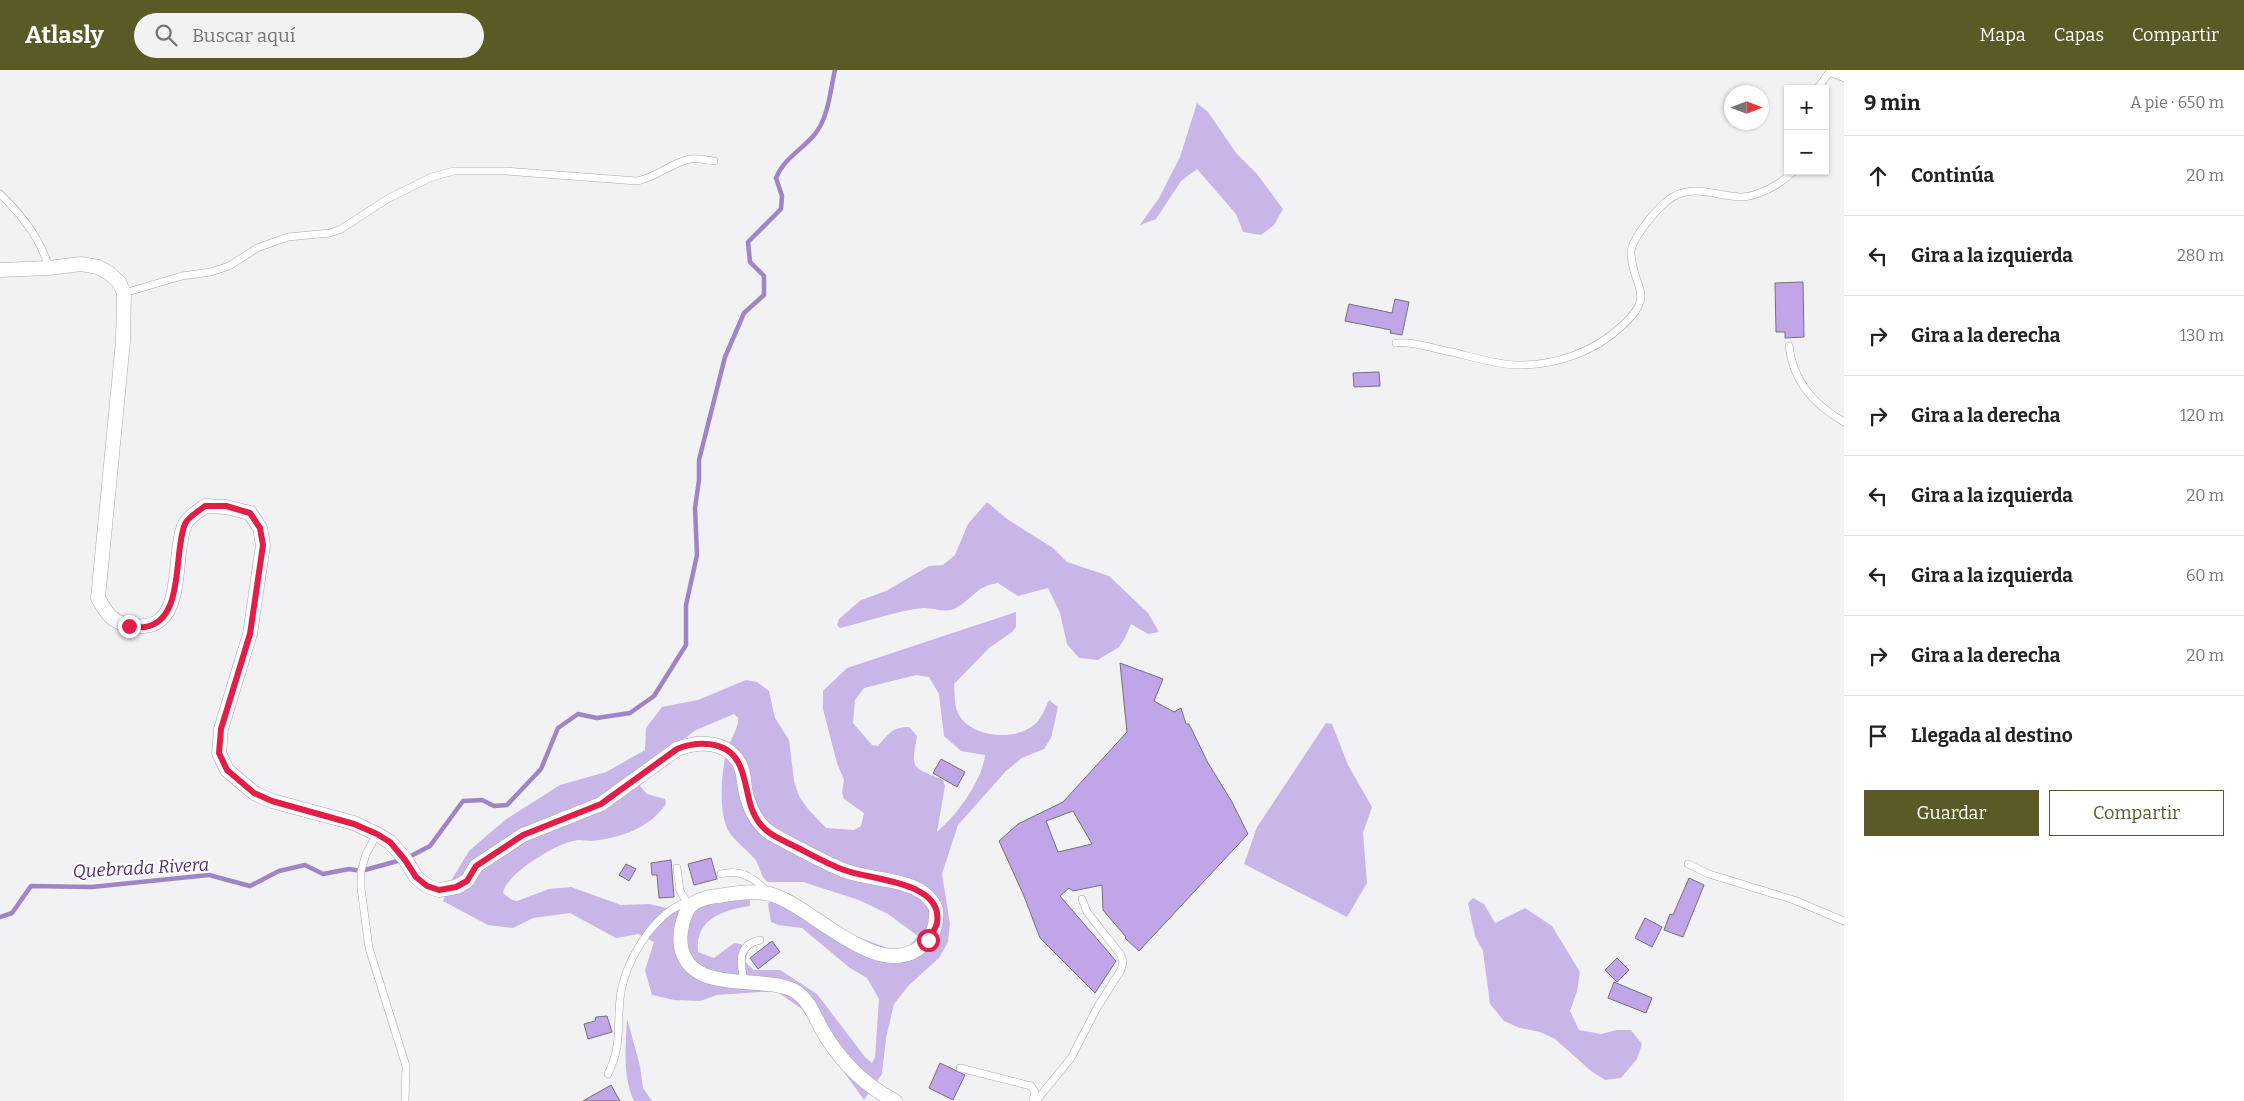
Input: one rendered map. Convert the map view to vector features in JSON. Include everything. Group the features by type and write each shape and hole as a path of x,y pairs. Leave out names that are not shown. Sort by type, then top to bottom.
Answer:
{"street":[{"path":"1832,70 1844,74"},
{"path":"0,270 49,268 81,264 98,267 109,273 119,282 124,294 123,341 98,598 109,618 129,626 145,627 161,620 173,601 178,552 186,522 205,506 226,506 250,513 260,528 263,545 250,634 221,729 219,753 227,770 254,793 272,801 354,824 377,834 390,842 416,877 427,886 439,890 456,887 467,881 476,866 523,835 601,804 677,749 690,743 714,745 725,750 738,761 747,796 761,826 773,835 844,871 922,892 935,906 937,923 928,940 918,950 887,956 858,946 832,931 795,904 768,894 745,893 701,899 689,907 682,926 679,943 684,957 692,967 707,976 725,981 744,981 794,990 808,1003 830,1044 849,1068 866,1083 895,1101"}],"lane":[{"path":"1819,85 1832,70"},
{"path":"124,294 182,276 211,272 229,266 258,248 288,237 330,233 341,229 389,198 432,177 454,171 506,171 638,181 651,178 674,164 691,159 714,160"},
{"path":"1396,343 1429,347 1514,365 1551,362 1583,352 1621,327 1639,306 1642,295 1633,265 1632,246 1636,237 1667,201 1679,193 1692,190 1742,197 1755,194 1780,182 1789,175"},
{"path":"0,194 29,226 46,258 49,268"},
{"path":"1789,346 1791,361 1802,385 1814,399 1844,422"},
{"path":"377,834 366,854 361,871 363,906 369,948 406,1066 405,1101"},
{"path":"1688,864 1709,874 1794,900 1844,921"},
{"path":"677,868 680,891 687,902"},
{"path":"721,874 730,871 753,877 768,894"},
{"path":"608,1074 618,1049 620,999 631,962 639,945 655,924 671,909 687,902 701,899"},
{"path":"1034,1101 1071,1058 1098,1006 1121,970 1123,962 1121,955 1087,912 1082,899"},
{"path":"744,981 741,961 745,949 750,942 760,940"},
{"path":"960,1068 1031,1086 1035,1092 1034,1101"}],"shaded area":[{"path":"1197,103 1208,112 1236,153 1257,174 1283,209 1274,225 1261,235 1243,232 1236,214 1197,169 1181,181 1156,219 1140,225 1159,198 1180,157"},
{"path":"987,502 1007,519 1053,548 1067,562 1109,576 1148,613 1159,632 1148,634 1131,624 1118,648 1098,660 1079,658 1067,644 1060,613 1048,588 1018,596 998,583 985,587 952,610 912,609 840,628 837,625 839,619 861,600 886,591 929,566 943,565 955,555 968,524"},
{"path":"1016,612 1016,627 1012,632 989,648 954,684 957,712 966,723 975,729 985,733 1009,735 1030,728 1038,721 1049,700 1058,707 1051,738 1044,749 1022,758 1006,771 958,825 942,874 950,924 948,942 939,958 909,985 894,1004 886,1038 882,1074 864,1100 821,1040 802,1009 776,991 717,995 700,1001 674,1000 652,995 645,970 654,942 638,934 616,938 570,913 533,918 513,928 488,925 443,901 449,884 469,851 505,820 560,785 606,772 645,750 646,728 662,707 698,700 746,680 757,682 769,691 775,718 789,740 794,781 799,796 808,809 826,828 854,830 861,826 864,813 844,799 842,793 844,780 837,763 823,709 823,691 847,668","holes":["916,675 929,677 939,694 944,736 961,751 985,755 974,786 953,816 937,832 945,786 943,780 916,766 914,756 917,736 909,727 903,727 891,732 878,746 872,745 853,723 855,700 864,688","734,714 738,718 738,722 727,750 723,769 723,814 729,832 756,860 765,880 768,882 803,882 859,900 888,914 918,936 908,948 890,949 842,931 789,893 778,893 768,904 771,922 778,925 802,928 850,968 867,978 879,999 875,1057 872,1063 865,1057 817,994 780,970 754,970 745,962 748,952 741,944 734,943 714,958 698,952 698,939 706,923 719,914 750,906 750,889 671,909 649,904 621,905 571,887 549,889 517,901 512,900 503,893 506,885 521,869 554,848 575,840 592,841 624,834 652,819 666,804 665,799 647,794 640,786 650,764 696,730"]},
{"path":"1326,723 1332,724 1348,765 1372,807 1363,833 1367,883 1347,917 1244,864 1257,827"},
{"path":"1473,898 1484,904 1495,923 1525,908 1552,926 1580,972 1577,991 1570,1011 1579,1030 1601,1034 1617,1030 1631,1030 1642,1044 1637,1059 1621,1078 1605,1080 1591,1071 1555,1039 1540,1032 1520,1028 1504,1021 1490,1004 1483,951 1475,936 1468,903"},
{"path":"627,1018 640,1066 643,1088 652,1101 634,1101 630,1091 626,1071"}],"building":[{"path":"1803,282 1804,337 1785,338 1785,332 1776,332 1775,283"},
{"path":"1395,299 1409,302 1402,335 1390,333 1391,330 1345,321 1349,304 1392,313"},
{"path":"1379,372 1380,386 1354,387 1353,373"},
{"path":"1120,663 1163,679 1154,701 1174,712 1181,708 1186,724 1189,724 1208,763 1232,802 1248,834 1139,951 1125,938 1103,910 1102,885 1073,891 1069,888 1060,896 1116,961 1095,993 1040,938 1024,896 999,841 1018,824 1063,802 1127,732","holes":["1073,811 1092,844 1058,852 1046,821"]},
{"path":"941,759 965,772 957,787 933,773"},
{"path":"711,858 717,879 694,885 688,864"},
{"path":"671,860 674,897 659,898 657,875 652,875 651,863"},
{"path":"626,864 636,869 629,881 619,875"},
{"path":"1689,878 1704,885 1683,937 1664,930 1670,914 1673,915"},
{"path":"1645,918 1662,927 1652,947 1635,938"},
{"path":"772,941 780,952 758,969 750,958"},
{"path":"1617,958 1629,970 1617,982 1605,970"},
{"path":"1614,982 1652,998 1646,1013 1608,998"},
{"path":"607,1016 612,1032 588,1039 584,1024 595,1021 596,1017"},
{"path":"940,1063 965,1075 953,1100 929,1088"},
{"path":"611,1085 620,1101 583,1101"}],"waterway":[{"name":"Quebrada Rivera","path":"0,917 12,913 31,886 92,887 209,875 250,886 279,871 305,865 323,874 349,869 361,871 405,859 430,846 463,801 482,800 494,806 507,805 541,769 558,728 578,714 597,718 630,713 654,696 686,645 686,605 697,555 695,508 699,480 699,460 725,357 744,313 764,295 764,276 750,262 748,242 781,209 782,196 776,178 784,165 810,140 820,127 826,111 835,70"}],"route":[{"path":"129,626 145,627 161,620 173,601 178,552 186,522 205,506 226,506 250,513 260,528 263,545 250,634 221,729 219,753 227,770 254,793 272,801 354,824 377,834 390,842 416,877 427,886 439,890 456,887 467,881 476,866 523,835 601,804 677,749 690,743 714,745 725,750 738,761 754,815 761,826 773,835 844,871 907,886 922,892 935,906 937,923 928,940"}]}
